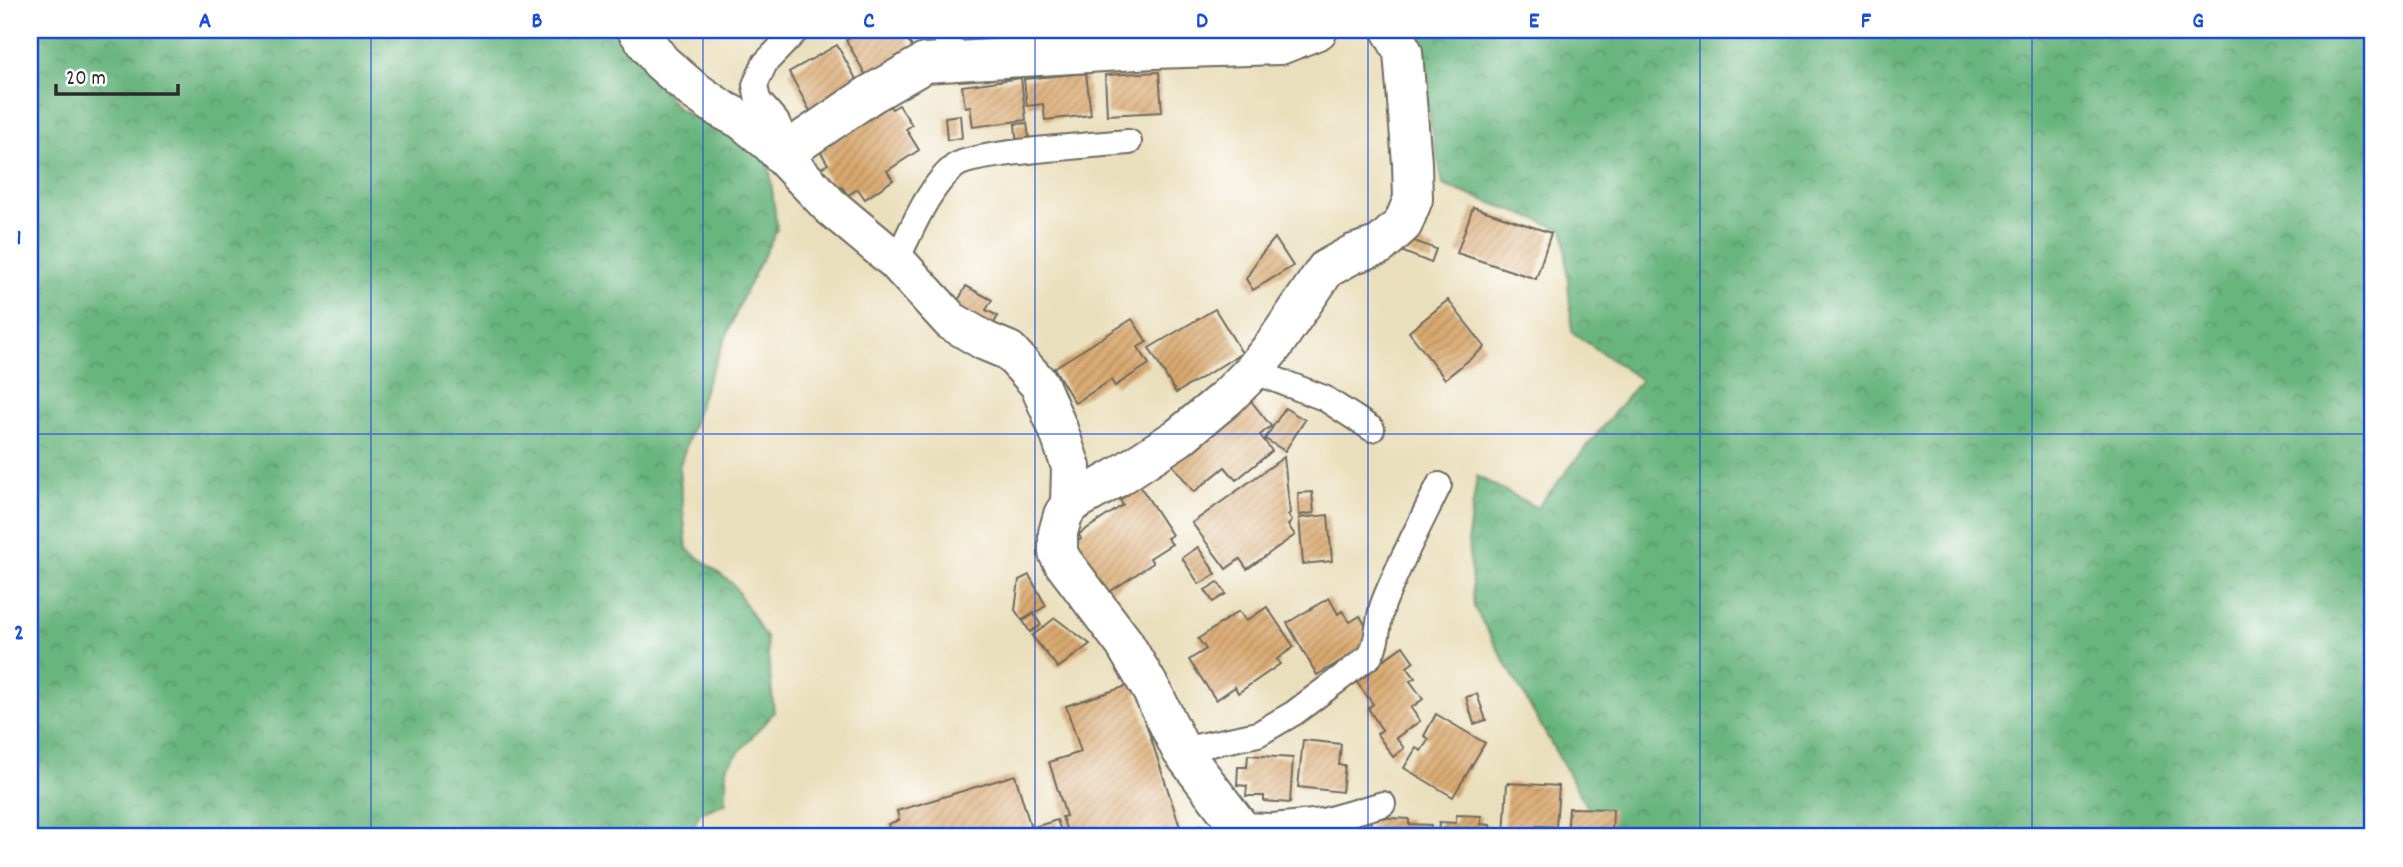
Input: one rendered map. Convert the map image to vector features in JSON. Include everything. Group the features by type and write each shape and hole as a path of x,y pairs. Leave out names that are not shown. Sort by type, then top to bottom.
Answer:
{"street":[{"path":"637,30 674,75 787,154 831,206 896,261 951,321 985,341 1009,351 1039,384 1058,429 1071,467 1070,504"},
{"path":"787,154 871,94 925,63 949,45 1153,49 1268,46 1280,45 1318,30"},
{"path":"1242,831 1181,750 1152,691 1124,643 1063,562 1058,553 1058,533 1063,515 1070,504 1118,477 1179,437 1226,398 1253,371 1300,309 1326,269 1353,254 1380,245 1403,224 1413,199 1412,163 1403,52 1391,30"}],"lane":[{"path":"787,154 777,122 758,100 755,85 765,63 797,30"},
{"path":"896,261 934,188 957,165 992,156 1129,142"},
{"path":"1253,371 1324,398 1372,429"},
{"path":"1181,750 1258,734 1294,713 1370,656 1375,648 1380,614 1389,588 1438,485"},
{"path":"1242,831 1323,821 1383,804"}],"green space":[{"path":"30,30 619,30 677,108 768,156 777,230 745,292 706,384 679,468 687,549 733,584 766,638 774,712 726,767 726,803 700,813 688,837 30,837"},
{"path":"1413,30 2373,30 2373,837 1604,837 1474,607 1468,537 1477,476 1537,508 1641,380 1572,332 1564,230 1443,185"}],"building":[{"path":"863,30 902,30 915,52 868,79 846,40"},
{"path":"972,30 1047,30 1048,42 974,48"},
{"path":"837,45 860,86 811,113 789,72"},
{"path":"1159,72 1162,112 1107,115 1105,75"},
{"path":"1086,73 1091,115 1045,120 1043,104 1027,106 1024,79"},
{"path":"1021,78 1026,120 973,127 970,106 965,107 962,86"},
{"path":"889,105 892,109 899,105 912,125 906,129 919,150 887,171 893,180 865,199 858,189 848,195 842,187 836,191 821,168 828,164 820,151"},
{"path":"960,115 962,138 947,140 945,117"},
{"path":"1027,123 1030,145 1017,146 1015,124"},
{"path":"1473,207 1551,233 1536,279 1457,253"},
{"path":"1275,238 1293,266 1253,290 1246,279"},
{"path":"1406,238 1436,249 1431,263 1401,251"},
{"path":"966,286 992,300 986,310 998,316 991,329 954,308"},
{"path":"1448,300 1485,347 1445,379 1409,332"},
{"path":"1215,309 1242,353 1176,393 1149,348"},
{"path":"1132,319 1147,342 1138,347 1149,364 1115,386 1111,380 1075,403 1054,368"},
{"path":"1247,396 1271,426 1260,435 1272,451 1236,480 1225,467 1194,492 1168,459"},
{"path":"1285,408 1305,420 1285,451 1265,439"},
{"path":"1284,457 1290,513 1288,515 1292,521 1288,525 1295,535 1247,569 1240,559 1226,569 1192,523"},
{"path":"1140,486 1172,535 1167,538 1172,544 1150,558 1153,563 1105,595 1072,545 1081,539 1079,534 1123,505 1120,500"},
{"path":"1312,492 1314,513 1299,515 1298,493"},
{"path":"1328,515 1332,561 1303,564 1299,518"},
{"path":"1198,547 1216,574 1199,584 1182,558"},
{"path":"1029,575 1046,606 1022,620 1015,610 1019,580"},
{"path":"1218,582 1226,594 1213,602 1205,590"},
{"path":"1329,598 1338,614 1342,611 1350,622 1360,616 1368,630 1364,647 1317,675 1287,623"},
{"path":"1267,607 1294,647 1277,659 1280,664 1238,693 1235,687 1216,700 1189,660 1206,649 1198,639 1239,611 1246,621"},
{"path":"1034,614 1041,625 1030,632 1023,621"},
{"path":"1055,618 1090,644 1058,668 1032,636"},
{"path":"1403,646 1414,662 1407,667 1415,678 1410,681 1423,699 1411,708 1420,721 1396,738 1404,748 1393,757 1377,734 1382,730 1368,708 1373,704 1355,680"},
{"path":"1133,684 1183,836 1201,825 1208,837 1069,837 1062,817 1066,816 1049,762 1081,752 1066,706"},
{"path":"1477,694 1486,720 1474,724 1466,697"},
{"path":"1436,714 1485,743 1453,797 1404,768 1416,748 1421,751 1429,739 1424,736"},
{"path":"1303,740 1341,744 1339,765 1345,765 1342,792 1298,787"},
{"path":"1248,755 1293,758 1290,803 1264,801 1264,796 1246,796 1247,786 1237,785 1238,767 1247,767"},
{"path":"1015,775 1031,828 1057,820 1063,837 892,837 888,824 899,820 897,811"},
{"path":"1507,783 1559,786 1556,827 1537,826 1537,837 1504,837"},
{"path":"1569,808 1613,809 1612,837 1567,837"},
{"path":"1456,815 1481,816 1481,824 1490,825 1490,837 1438,837 1439,822 1456,823"},
{"path":"1371,817 1409,819 1409,824 1431,825 1430,837 1370,837"},
{"path":"1335,827 1369,829 1368,837 1325,837 1325,833"}]}
